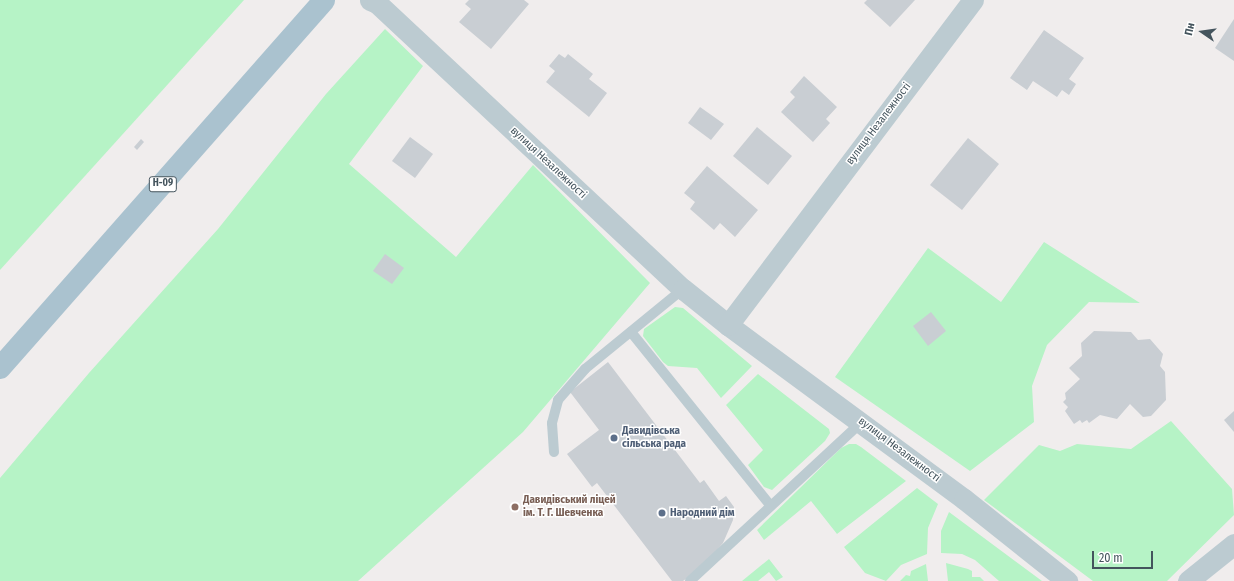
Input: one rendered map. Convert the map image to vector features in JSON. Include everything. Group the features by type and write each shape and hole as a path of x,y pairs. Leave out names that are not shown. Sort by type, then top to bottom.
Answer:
{"main road":[{"name":"Н-09","path":"0,368 324,0"}],"street":[{"name":"вулиця Незалежності","path":"370,0 377,3 683,289 728,325 862,422 1067,581"},
{"name":"вулиця Незалежності","path":"728,325 973,0"},
{"path":"1188,581 1234,544"}],"lane":[{"path":"554,452 552,423 558,400 585,369 683,289"},
{"path":"631,332 770,505"},
{"path":"690,581 770,505 862,422"}],"green space":[{"path":"0,0 244,0 0,270"},
{"path":"385,29 423,66 349,164 456,257 533,165 650,283 523,432 358,581 0,581 0,478 89,373 218,229 326,94"},
{"path":"1044,242 1140,303 1089,302 1047,345 1032,386 1034,422 970,471 835,377 928,248 1001,302"},
{"path":"675,307 683,308 752,366 721,398 697,368 668,366 663,362 643,336 644,329"},
{"path":"758,374 829,429 830,433 825,441 772,490 764,487 748,465 763,450 726,405"},
{"path":"1171,421 1232,489 1234,515 1167,581 1093,581 984,500 1039,445 1060,451 1077,444 1131,449"},
{"path":"849,444 856,444 861,447 906,481 837,534 811,501 764,540 757,530 841,448"},
{"path":"917,488 938,504 928,528 927,554 901,565 886,581 865,573 844,547"},
{"path":"949,512 1042,581 999,581 975,560 962,554 941,553 941,531"},
{"path":"769,559 783,577 776,581 769,572 758,581 742,581"},
{"path":"946,563 968,569 972,571 972,577 980,577 984,581 948,581"},
{"path":"926,564 928,581 900,581 906,575 910,576 911,571"}],"building":[{"path":"469,0 524,0 529,4 491,49 459,22 471,9 465,4"},
{"path":"867,0 915,0 890,27 864,3"},
{"path":"1234,19 1234,61 1215,48"},
{"path":"1044,30 1084,58 1069,79 1076,84 1069,95 1062,90 1057,97 1033,81 1027,90 1010,78"},
{"path":"559,54 565,58 568,54 593,74 589,79 607,93 589,117 546,82 555,71 549,66"},
{"path":"804,76 837,107 826,119 830,123 813,142 781,112 795,97 790,92"},
{"path":"700,107 724,124 711,140 688,123"},
{"path":"757,127 792,156 768,185 733,156"},
{"path":"410,137 433,154 415,178 392,161"},
{"path":"968,138 999,164 962,210 930,185"},
{"path":"141,139 144,142 137,150 134,147"},
{"path":"707,166 758,210 735,237 720,223 714,230 690,209 695,202 684,193"},
{"path":"385,254 404,268 392,284 373,271"},
{"path":"931,312 946,331 928,346 913,326"},
{"path":"1094,331 1131,332 1138,340 1150,339 1163,354 1160,366 1165,372 1166,400 1151,416 1143,417 1130,404 1117,419 1100,415 1089,423 1087,420 1082,423 1080,420 1074,424 1065,411 1068,407 1063,402 1066,399 1065,393 1080,379 1069,368 1082,356 1081,343"},
{"path":"608,362 700,483 704,480 719,501 726,496 734,507 733,520 723,543 704,565 683,581 672,581 597,483 592,487 567,454 599,430 570,392"},
{"path":"1234,411 1234,432 1224,420"}],"place":[{"name":"Давидівська сільська рада","path":"614,438"},
{"name":"Давидівський ліцей ім. Т. Г. Шевченка","path":"515,507"},
{"name":"Народний дім","path":"662,513"}]}
